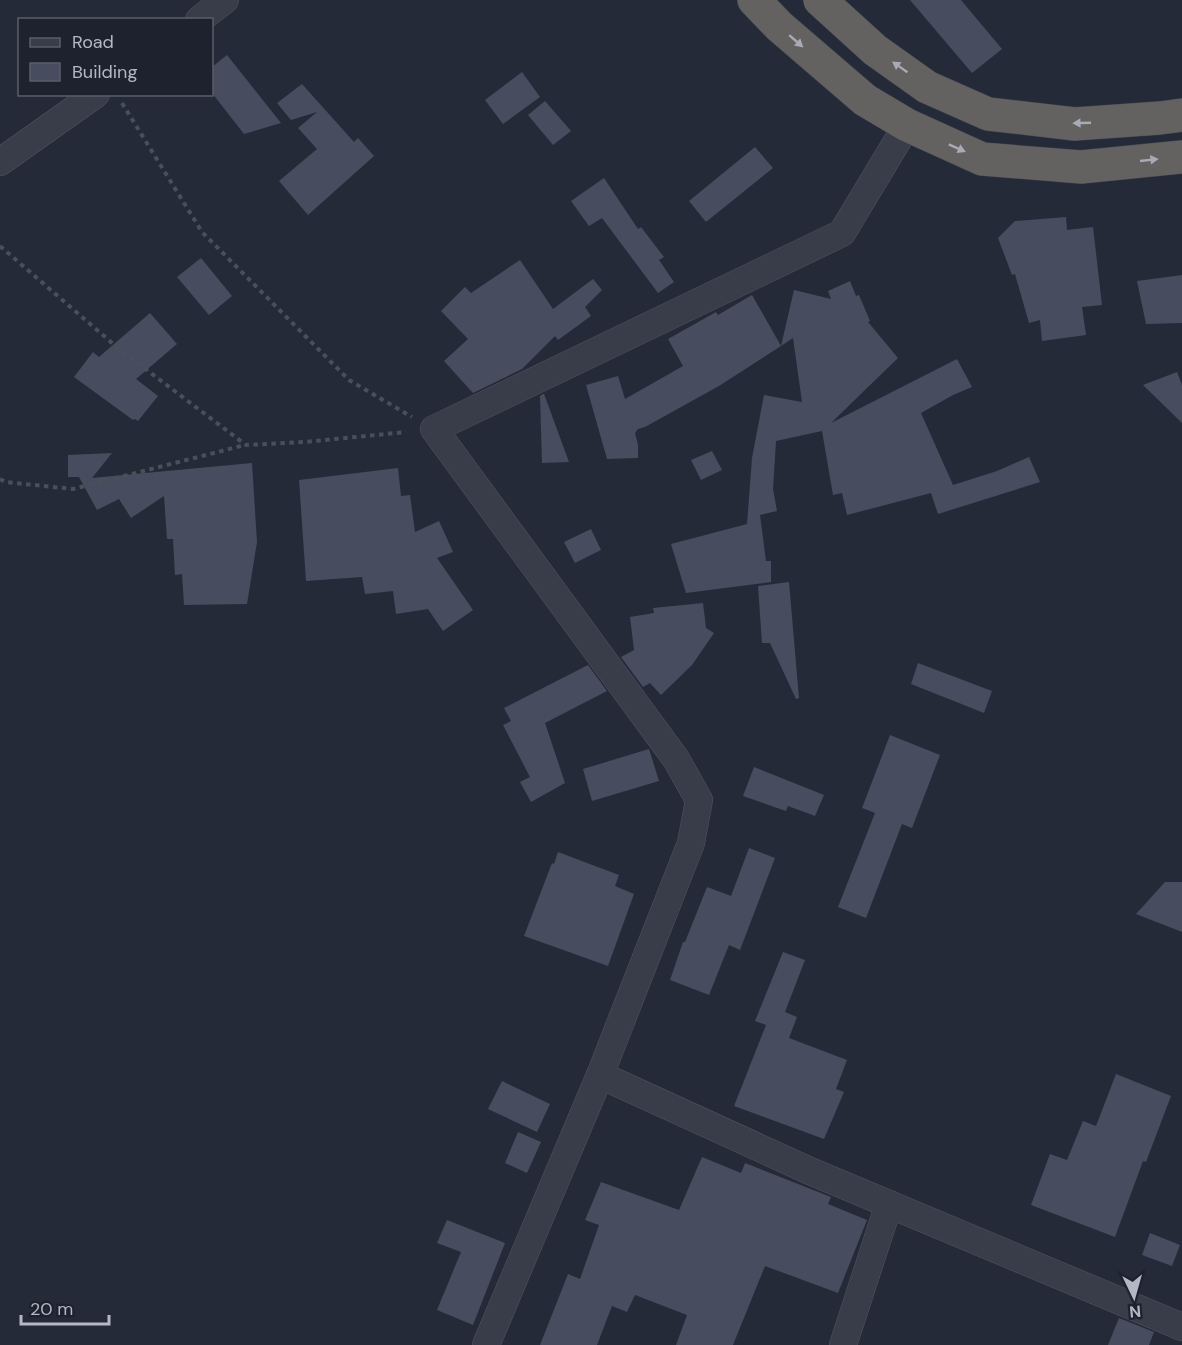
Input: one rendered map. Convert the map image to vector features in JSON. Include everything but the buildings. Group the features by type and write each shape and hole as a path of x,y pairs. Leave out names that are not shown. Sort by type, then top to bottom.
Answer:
{"highway":[{"path":"754,0 779,26 865,100 907,125 982,159 1081,167 1182,157"},
{"path":"820,0 875,50 927,87 987,114 1075,124 1182,115"}],"street":[{"path":"0,162 93,96"},
{"path":"486,1345 600,1075 691,843 699,800 676,759 434,429 842,233 907,125"},
{"path":"600,1075 810,1171 1182,1327"},
{"path":"843,1345 889,1204"}],"path":[{"path":"118,96 202,232 349,380 434,429"},
{"path":"0,246 119,349 246,445"},
{"path":"0,479 5,482 73,489 246,445 305,442 434,429"}]}
